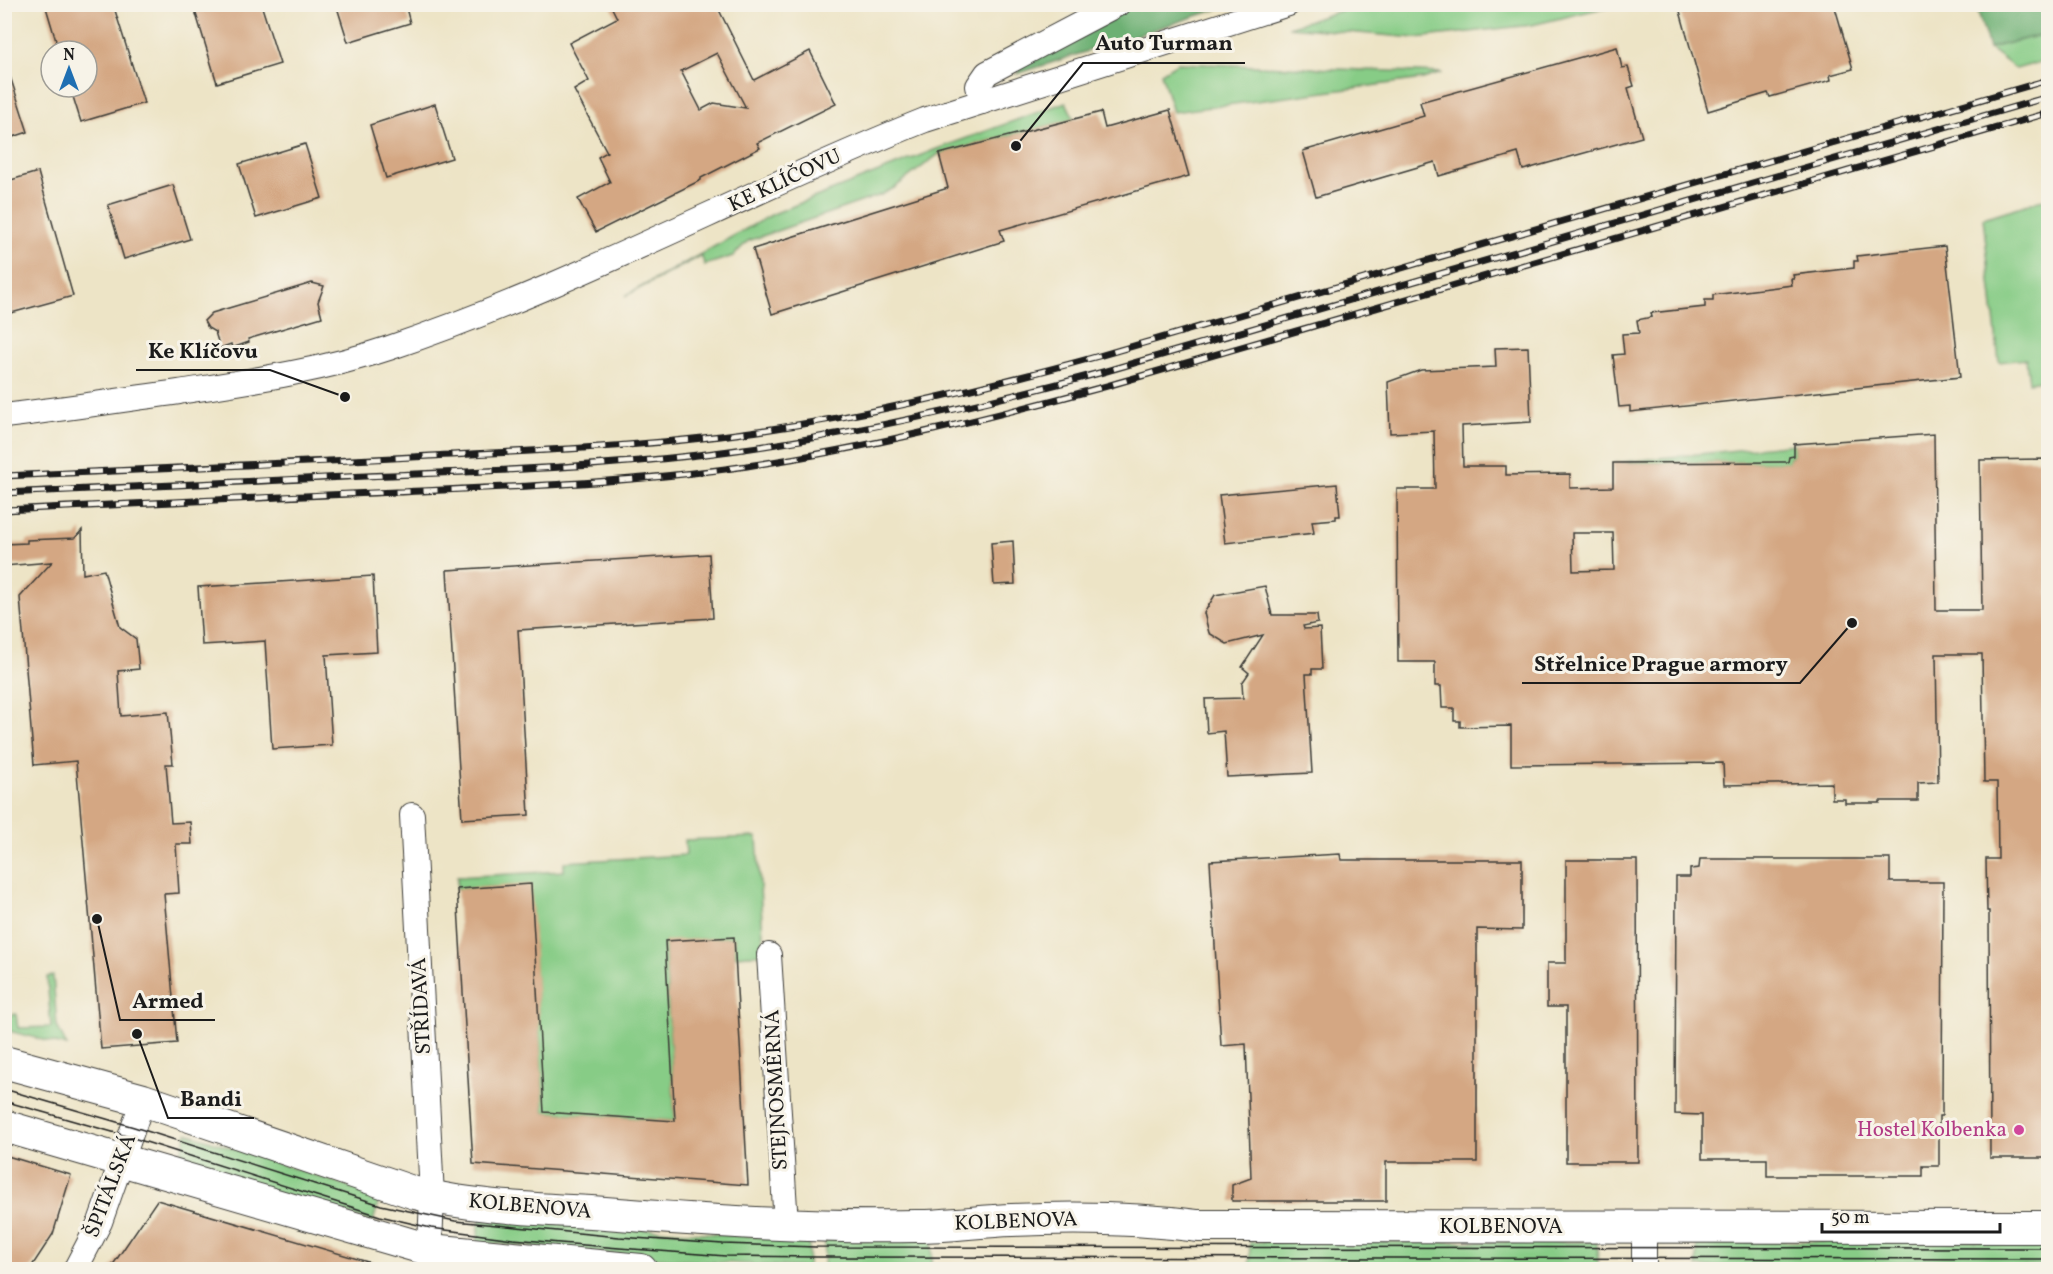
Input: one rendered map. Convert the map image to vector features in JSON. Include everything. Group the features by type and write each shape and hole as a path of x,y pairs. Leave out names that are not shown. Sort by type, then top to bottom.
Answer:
{"main road":[{"name":"KOLBENOVA","path":"4,1062 143,1100 380,1182 432,1197 530,1208 786,1224 920,1226 1012,1220 1153,1220 1198,1226 2049,1227"},
{"path":"4,1126 430,1260 641,1269"}],"street":[{"path":"982,102 978,86 987,73 1118,4"},
{"name":"KE KLÍČOVU","path":"4,416 236,384 314,370 389,348 589,270 873,141 925,120 1288,4"},
{"name":"STŘÍDAVÁ","path":"412,814 432,1197 430,1260"},
{"name":"STEJNOSMĚRNÁ","path":"769,955 786,1224"},
{"name":"ŠPITÁLSKÁ","path":"75,1269 100,1222 143,1100"},
{"path":"1644,1228 1644,1269"}],"green space":[{"path":"1363,4 1616,5 1532,25 1416,38 1288,27"},
{"path":"1133,5 1230,5 1017,74 1024,61"},
{"path":"1976,5 2048,5 2048,33 1989,48"},
{"path":"2048,33 2048,60 2016,69 1989,48"},
{"path":"1177,63 1442,73 1423,79 1173,112 1161,73"},
{"path":"1066,102 1074,119 939,154 881,195 748,241 733,256 705,265 701,256 625,296 773,214 934,150"},
{"path":"2048,198 2048,379 2029,382 2026,359 1999,362 1983,218"},
{"path":"1794,444 1794,456 1789,457 1788,462 1613,463"},
{"path":"757,837 764,954 735,956 734,937 665,942 675,1121 544,1112 530,885 457,889 457,877 564,871 564,862 686,855 685,840"},
{"path":"53,976 57,1026 67,1046 5,1030 5,1016 16,1014 18,1028 51,1027 47,977"},
{"path":"187,1133 380,1197 373,1222 177,1164"},
{"path":"480,1218 809,1240 808,1268 694,1261 477,1242"},
{"path":"932,1238 932,1269 824,1269 825,1240"},
{"path":"2048,1241 2048,1266 1697,1267 1697,1242"},
{"path":"1250,1242 1597,1242 1598,1267 1249,1268"}],"building":[{"path":"45,4 113,4 144,103 81,122 74,99 99,99 99,39 55,39"},
{"path":"193,4 261,4 280,64 217,83"},
{"path":"336,4 405,4 410,23 348,42"},
{"path":"610,4 716,4 754,80 810,51 836,104 757,143 760,148 701,180 596,232 578,199 610,182 598,157 607,152 574,90 589,81 569,43 617,18","holes":["717,53 746,108 714,103 701,110 681,71"]},
{"path":"1678,4 1834,4 1853,69 1830,75 1831,80 1770,97 1768,93 1708,111"},
{"path":"1617,47 1622,68 1628,67 1634,86 1628,88 1642,137 1523,170 1518,153 1439,176 1435,162 1316,197 1303,151 1424,116 1420,102"},
{"path":"8,70 28,132 4,140 4,71"},
{"path":"435,104 452,158 386,178 370,125"},
{"path":"1170,110 1189,176 1000,230 1004,241 772,314 753,249 948,188 939,154 1101,112 1105,128"},
{"path":"305,144 322,198 256,218 239,164"},
{"path":"38,172 73,296 4,315 4,182"},
{"path":"173,185 190,239 124,259 108,205"},
{"path":"1945,246 1960,377 1630,412 1630,406 1619,407 1613,355 1624,354 1622,334 1639,333 1637,320 1652,317 1651,313 1705,307 1705,300 1713,300 1713,295 1792,285 1793,275 1854,268 1854,261 1858,261 1857,256"},
{"path":"312,283 324,286 318,302 322,317 248,339 249,342 232,348 231,344 220,348 215,332 208,328 204,321 212,313"},
{"path":"1528,347 1531,422 1462,426 1463,466 1506,466 1506,475 1570,474 1570,488 1613,487 1613,463 1788,462 1789,457 1794,456 1794,444 1934,434 1936,610 1982,610 1980,460 2049,459 2049,1158 1990,1158 1989,911 1987,911 1986,859 1998,859 1997,782 1984,782 1982,654 1936,654 1938,782 1918,783 1918,801 1880,801 1880,803 1845,803 1845,799 1832,799 1832,783 1724,785 1723,763 1511,765 1511,726 1460,727 1460,721 1454,721 1454,708 1442,708 1441,686 1435,686 1435,662 1398,662 1397,489 1435,489 1434,431 1390,433 1388,382 1421,370 1496,367 1495,348","holes":["1572,533 1613,533 1614,570 1573,571"]},
{"path":"1337,484 1340,516 1336,516 1336,519 1312,521 1314,533 1225,543 1219,495"},
{"path":"82,530 83,574 104,570 120,627 136,639 139,669 118,671 121,716 168,712 173,764 166,764 171,823 190,822 192,844 176,844 179,893 164,894 177,1043 101,1049 76,761 34,765 20,597 52,562 4,566 4,544 27,543 27,540 75,538"},
{"path":"1013,541 1015,584 994,585 991,543"},
{"path":"709,554 713,618 518,630 529,815 462,819 447,570"},
{"path":"373,576 377,652 326,655 332,745 272,749 265,641 202,645 198,587"},
{"path":"1265,586 1272,615 1317,615 1318,623 1303,626 1304,629 1320,628 1322,669 1312,669 1312,674 1306,674 1312,773 1227,777 1224,731 1207,733 1205,699 1243,698 1242,683 1249,673 1242,667 1263,635 1227,644 1209,633 1204,613 1215,595"},
{"path":"1340,854 1341,860 1522,860 1522,930 1477,929 1477,1162 1386,1162 1386,1201 1232,1201 1232,1185 1251,1178 1246,1044 1221,1046 1210,861"},
{"path":"1700,859 1890,859 1890,882 1943,882 1942,1116 1939,1116 1939,1166 1923,1166 1923,1176 1767,1176 1767,1159 1702,1159 1702,1115 1675,1114 1676,877 1690,877 1690,869 1699,868"},
{"path":"1566,860 1637,860 1638,1162 1566,1162 1566,1007 1547,1007 1547,963 1566,963"},
{"path":"531,884 544,1112 675,1121 665,941 734,937 748,1185 473,1164 457,889"},
{"path":"4,1155 71,1175 53,1234 30,1269 4,1269"},
{"path":"157,1200 375,1264 375,1269 110,1269"}],"tram line":[{"path":"4,1089 134,1127 381,1205 455,1221 619,1237 816,1247 2048,1248"},
{"path":"4,1101 130,1137 380,1216 431,1228 513,1239 619,1248 726,1256 816,1257 2048,1259"}],"railway":[{"path":"4,476 324,462 622,445 736,434 828,420 964,391 1099,356 2048,80"},
{"path":"4,493 603,464 744,449 879,426 1103,372 2048,97"},
{"path":"4,510 572,484 703,472 793,459 973,421 1107,386 2048,113"}],"place":[{"name":"Auto Turman","path":"1016,146"},
{"name":"Ke Klíčovu","path":"345,397"},
{"name":"Střelnice Prague armory","path":"1852,623"},
{"name":"Armed","path":"97,919"},
{"name":"Bandi","path":"137,1034"},
{"name":"Hostel Kolbenka","path":"2019,1130"}]}
